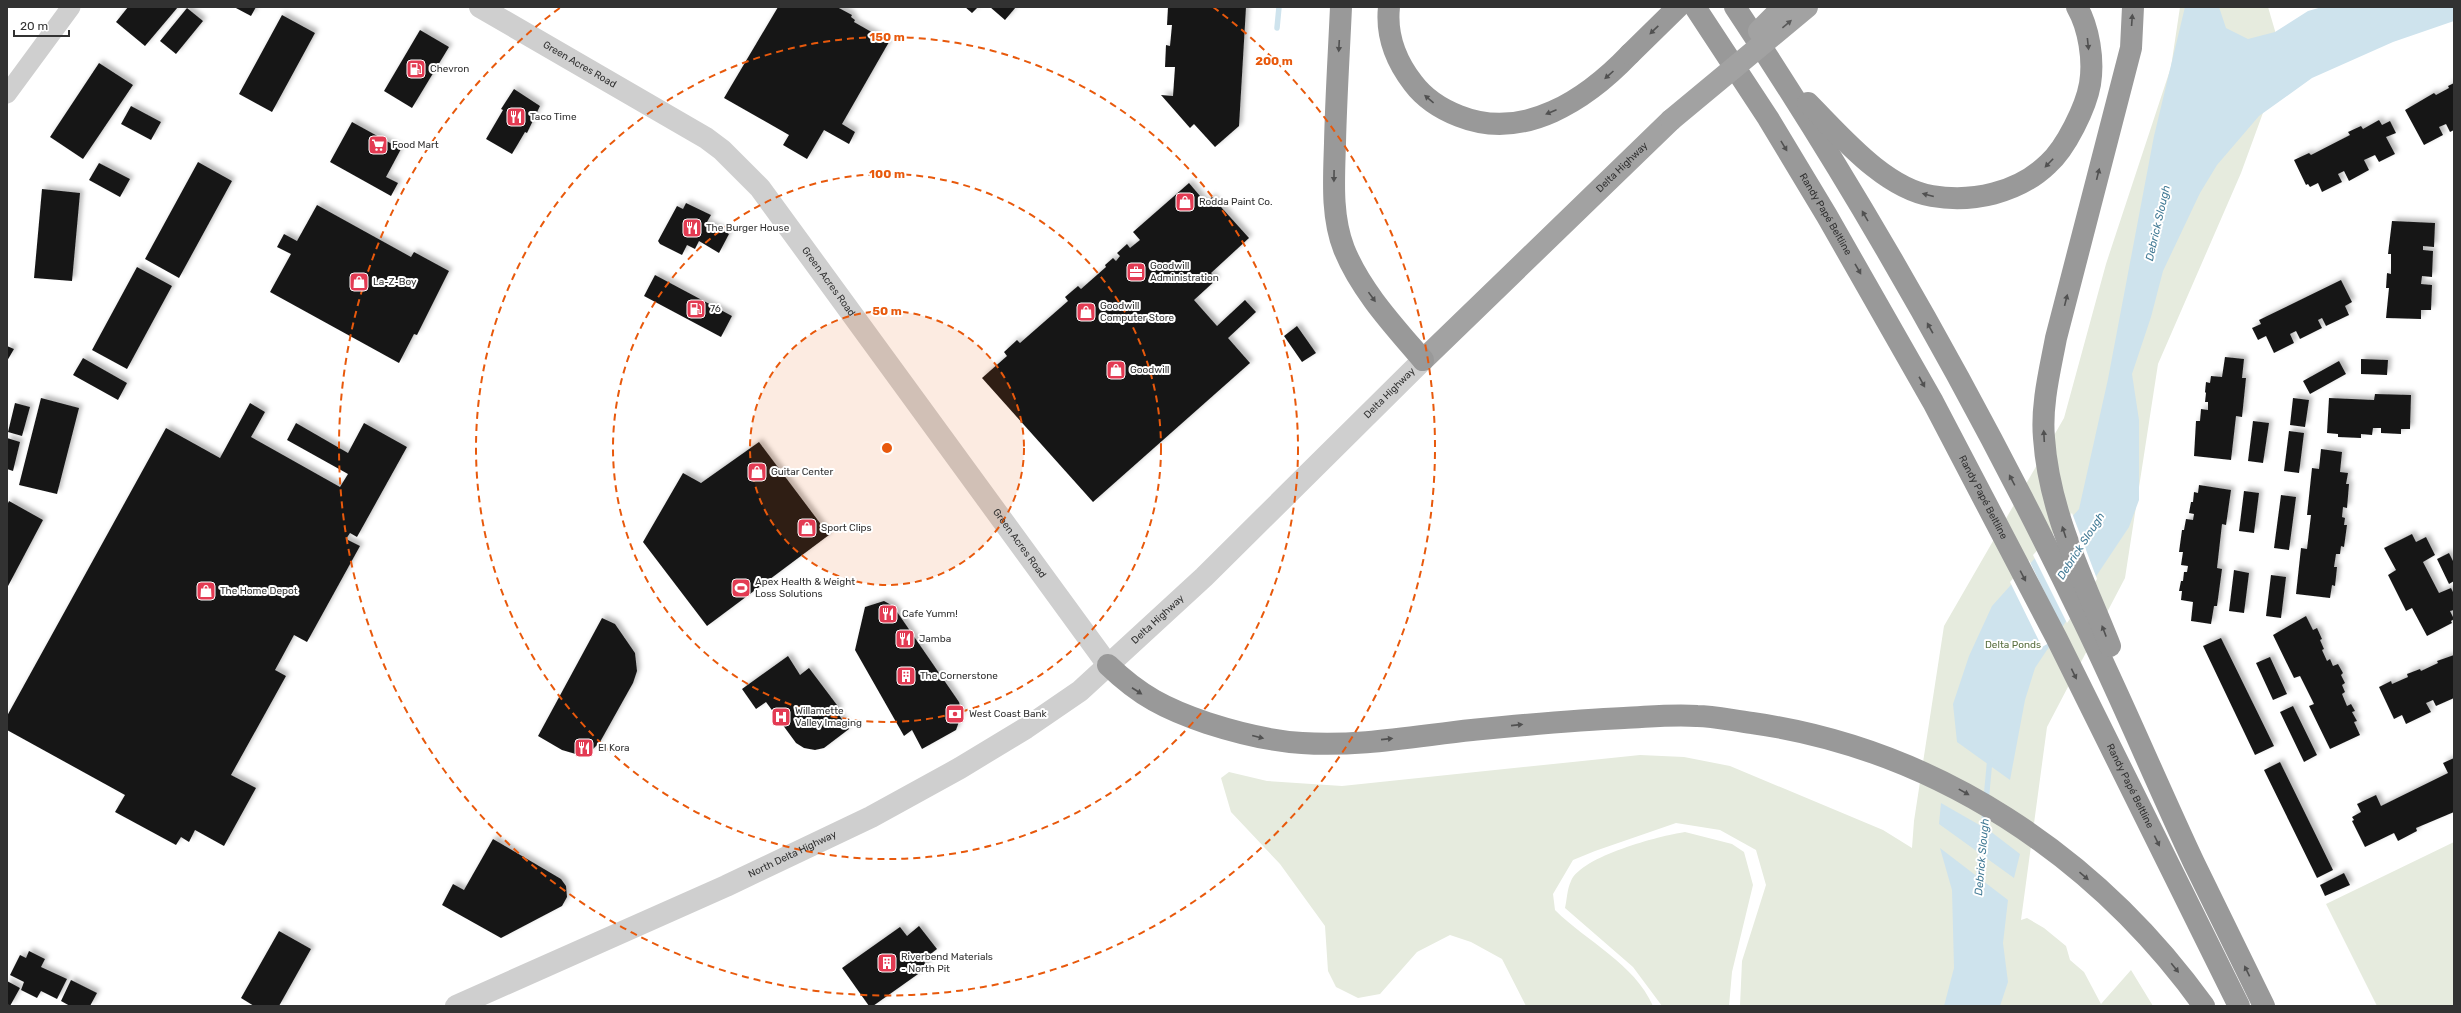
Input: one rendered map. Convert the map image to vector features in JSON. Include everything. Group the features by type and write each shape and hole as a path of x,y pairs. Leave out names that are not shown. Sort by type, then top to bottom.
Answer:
{"highway":[{"path":"1341,7 1334,182 1338,225 1344,248 1358,277 1389,321 1422,360"},
{"path":"1388,7 1390,32 1396,55 1404,72 1430,101 1447,112 1468,120 1486,124 1525,121 1566,106 1601,81 1678,7 1768,118"},
{"name":"Randy Papé Beltline","path":"1695,7 1768,118 1884,313 1933,402 2057,639 2238,1006"},
{"path":"1735,7 1779,73 1902,278 1968,397 2030,514 2089,614"},
{"name":"Delta Highway","path":"1422,360 1671,120 1783,7"},
{"name":"Delta Highway","path":"1671,120 1808,7"},
{"path":"1779,73 1843,140 1883,173 1916,191 1931,196 1979,198 2000,192 2034,175 2049,164 2068,136 2081,110 2090,84 2086,28 2077,7"},
{"path":"2133,7 2131,48 2050,368 2044,437 2050,475 2068,544 2089,614 2194,864 2264,1006"},
{"path":"1108,665 1129,686 1158,705 1224,728 1269,740 1302,743 1347,743 1550,722 1698,716 1810,733 1856,746 1929,774 1994,809 2054,851 2135,921 2159,948 2204,1006"}],"street":[{"path":"7,94 70,7"},
{"name":"Green Acres Road","path":"480,7 706,138 722,150 760,188 1108,665"},
{"name":"Delta Highway","path":"1108,665 1251,531 1422,360"},
{"name":"North Delta Highway","path":"456,1006 726,886 898,804 1026,728 1080,691 1108,665"}],"green space":[{"name":"Delta Ponds","path":"2180,7 2268,7 2283,58 2241,173 2158,364 2125,578 2047,727 2021,920 2027,918 2044,928 2066,946 2070,960 2084,972 2101,1004 2131,970 2153,1006 1740,1006 1742,961 1766,885 1756,850 1720,830 1676,823 1573,860 1553,894 1555,910 1622,965 1645,991 1653,1006 1526,1006 1502,959 1471,942 1450,935 1417,952 1380,994 1358,998 1336,987 1328,971 1325,926 1280,864 1231,812 1221,778 1229,772 1267,781 1342,786 1640,755 1684,757 1730,766 1883,830 1912,848 1914,821 1944,626 2064,418 2106,264 2171,67"},
{"path":"1685,832 1732,844 1744,852 1753,885 1732,972 1729,1006 1662,1006 1633,967 1565,908 1571,881 1578,872 1590,863 1640,843"},
{"path":"2454,842 2454,1006 2377,1006 2326,904"}],"water":[{"path":"2185,7 2219,7 2226,28 2248,39 2275,32 2308,11 2322,7 2454,7 2454,21 2393,42 2312,78 2259,116 2217,165 2200,193 2163,271 2151,317 2132,374 2139,420 2139,500 2129,527 2035,668 2025,700 2010,780 1957,742 1953,704 1969,656 1992,606 2079,509 2108,379 2154,136"},
{"path":"1941,803 1990,831 2020,854 2014,878 1939,824"},
{"path":"1940,848 2008,900 2003,943 2008,982 2000,1006 1944,1006 1954,968 1952,890"}],"pier":[{"path":"2072,513 2097,579 2067,623 2033,555"},
{"path":"2029,560 2063,630 2056,639 2042,647 2010,582"}],"building":[{"path":"128,7 178,7 145,46 116,22"},
{"path":"234,7 256,7 251,16"},
{"path":"778,7 837,7 852,15 851,17 855,20 854,22 889,42 842,124 855,132 849,144 824,130 807,159 783,145 789,135 724,98"},
{"path":"965,7 978,7 972,13"},
{"path":"990,7 1016,7 1005,20"},
{"path":"1168,7 1246,7 1239,126 1215,147 1194,124 1190,128 1161,95 1173,96 1175,67 1165,67 1166,45 1170,46 1172,25 1167,25"},
{"path":"187,8 203,21 176,54 160,41"},
{"path":"282,15 315,33 272,112 239,94"},
{"name":"Chevron","path":"420,30 449,47 412,108 384,91"},
{"path":"99,63 133,85 83,159 50,137"},
{"path":"2454,83 2454,130 2450,132 2446,124 2439,127 2443,135 2424,145 2405,110 2434,93 2436,95 2449,88 2448,86"},
{"name":"Taco Time","path":"514,89 540,106 527,133 525,132 512,154 486,139 503,110 501,109"},
{"path":"131,106 161,122 151,140 121,124"},
{"path":"2379,120 2382,125 2390,121 2396,133 2386,137 2395,154 2379,162 2375,155 2364,160 2369,170 2349,181 2344,171 2338,174 2342,182 2322,192 2318,183 2310,187 2308,184 2306,185 2294,160 2309,153 2311,155 2350,135 2348,132 2361,126 2363,129"},
{"path":"352,122 401,149 386,177 398,183 391,196 330,162"},
{"path":"198,162 232,181 179,278 145,259"},
{"path":"99,163 130,179 120,197 89,180"},
{"name":"Goodwill","path":"1189,183 1206,203 1212,197 1249,238 1211,273 1217,279 1194,300 1217,326 1245,300 1256,312 1228,338 1250,363 1093,502 982,378 1007,356 1004,352 1017,340 1020,343 1068,301 1065,297 1078,286 1081,289 1106,267 1105,265 1113,258 1116,261 1120,256 1117,253 1127,244 1130,248 1140,240 1133,232"},
{"path":"42,189 80,193 72,281 34,278"},
{"name":"The Burger House","path":"686,203 711,215 707,222 729,234 719,253 699,241 695,249 687,245 682,255 660,244 658,241 677,206 683,209"},
{"name":"La-Z-Boy","path":"317,205 411,257 414,252 449,271 417,335 414,334 399,363 270,292 291,254 277,247 284,234 297,241"},
{"path":"2392,221 2435,223 2434,247 2423,246 2423,250 2433,251 2432,277 2422,276 2421,284 2432,285 2431,310 2421,310 2421,319 2386,318 2389,288 2386,288 2387,273 2391,274 2391,254 2388,254"},
{"path":"137,267 172,286 127,369 92,350"},
{"path":"655,275 732,316 721,337 644,296"},
{"path":"2341,280 2352,302 2345,306 2349,315 2326,326 2322,318 2318,320 2322,328 2300,339 2296,331 2290,334 2294,343 2274,353 2266,336 2258,340 2252,328 2261,324 2259,320"},
{"path":"1297,326 1316,353 1302,362 1284,336"},
{"path":"7,346 14,349 7,361"},
{"path":"2225,357 2244,359 2242,378 2246,378 2242,417 2236,416 2231,460 2194,456 2196,421 2200,421 2201,409 2208,410 2208,402 2205,402 2206,382 2210,383 2211,376 2222,377"},
{"path":"83,358 127,383 118,400 73,375"},
{"path":"2361,359 2388,360 2387,375 2361,374"},
{"path":"2339,361 2346,374 2310,394 2303,381"},
{"path":"2375,394 2411,395 2410,429 2401,429 2401,434 2381,433 2381,428 2373,428 2372,435 2361,434 2361,438 2338,437 2338,434 2327,433 2329,398 2374,400"},
{"path":"41,398 79,408 57,494 19,485"},
{"path":"2293,398 2309,400 2305,427 2290,425"},
{"path":"15,403 30,407 22,436 8,432"},
{"name":"The Home Depot","path":"250,403 265,412 251,437 340,487 348,474 287,440 296,423 348,453 364,423 407,447 357,537 350,533 346,539 360,546 307,642 294,635 275,670 286,676 231,775 256,788 224,846 195,830 189,842 181,837 176,845 115,812 125,795 7,730 7,716 166,428 220,458"},
{"path":"2253,421 2269,423 2263,463 2248,461"},
{"path":"2289,431 2304,433 2299,473 2284,471"},
{"path":"7,438 20,442 13,471 7,469"},
{"path":"759,442 829,535 707,626 643,542 683,473 701,483"},
{"path":"2321,449 2342,452 2340,472 2348,473 2346,484 2349,484 2347,508 2343,507 2342,517 2345,518 2344,525 2347,525 2344,547 2341,546 2340,554 2336,554 2334,567 2337,567 2335,586 2332,585 2330,598 2296,594 2301,548 2307,549 2311,515 2307,515 2312,468 2319,469"},
{"path":"2199,485 2231,490 2226,525 2222,524 2217,568 2222,569 2217,606 2214,606 2211,624 2191,621 2193,602 2181,600 2182,591 2179,591 2181,581 2183,581 2184,572 2187,572 2188,566 2181,565 2183,552 2179,552 2182,530 2184,530 2186,519 2193,520 2194,514 2189,513 2191,502 2193,502 2194,492 2198,493"},
{"path":"2244,491 2259,493 2254,533 2239,531"},
{"path":"2281,495 2296,497 2289,550 2274,548"},
{"path":"9,501 43,520 7,588 7,505"},
{"path":"2412,534 2416,542 2426,537 2435,555 2423,562 2439,593 2451,588 2454,594 2454,610 2450,611 2454,619 2451,621 2452,623 2427,636 2412,608 2406,611 2388,575 2396,570 2384,548"},
{"path":"2449,553 2454,563 2454,581 2449,584 2437,559"},
{"path":"2234,570 2249,573 2244,613 2229,611"},
{"path":"2271,575 2286,577 2281,618 2266,616"},
{"name":"The Cornerstone","path":"884,601 893,606 959,702 962,713 956,730 922,749 912,730 904,736 855,650 865,607"},
{"path":"2306,616 2313,630 2317,628 2322,639 2320,640 2324,649 2322,650 2327,661 2330,659 2333,666 2338,664 2343,673 2341,675 2345,683 2342,685 2345,692 2342,694 2347,706 2351,704 2355,711 2352,712 2357,721 2354,722 2360,735 2330,749 2309,706 2314,704 2300,676 2294,678 2273,635"},
{"path":"602,618 615,624 635,653 637,671 633,683 600,742 590,752 579,755 562,750 538,736"},
{"path":"2221,638 2274,746 2255,755 2203,646"},
{"path":"2454,655 2454,698 2436,706 2433,700 2426,703 2431,712 2406,724 2402,715 2394,719 2379,687 2391,681 2392,684 2408,677 2407,674 2420,669 2421,671 2438,663 2437,661"},
{"path":"788,656 800,675 809,668 840,709 836,711 849,729 824,748 815,750 804,748 796,743 766,702 756,709 742,689"},
{"path":"2270,657 2287,694 2273,700 2256,663"},
{"path":"2293,706 2317,755 2304,762 2280,712"},
{"path":"2454,758 2454,812 2416,828 2417,831 2398,841 2394,833 2365,847 2352,821 2354,820 2352,817 2361,812 2357,804 2376,795 2381,806 2448,773 2443,763"},
{"path":"2280,762 2333,870 2317,878 2264,770"},
{"path":"493,839 561,879 566,886 567,897 562,906 501,938 442,905 453,884 464,890"},
{"path":"2344,873 2350,885 2325,896 2320,885"},
{"name":"Riverbend Materials - North Pit","path":"919,926 937,949 923,960 928,967 873,1006 869,1006 842,968 900,927 907,936"},
{"path":"279,931 311,949 279,1006 254,1006 241,998"},
{"path":"29,951 45,959 41,967 67,979 57,999 41,991 37,998 21,990 24,982 10,975 20,955 26,958"},
{"path":"71,980 97,993 90,1006 70,1006 61,1001"},
{"path":"7,981 20,988 10,1006 7,1004"}],"waterway":[{"path":"1277,28 1279,7"},
{"name":"Debrick Slough","path":"1986,801 1990,758"},
{"name":"Debrick Slough","path":"1983,833 1985,812"},
{"name":"Debrick Slough","path":"1978,885 1981,848"}],"place":[{"name":"Chevron","path":"416,69"},
{"name":"Taco Time","path":"516,117"},
{"name":"Food Mart","path":"378,145"},
{"name":"Rodda Paint Co.","path":"1185,202"},
{"name":"The Burger House","path":"692,228"},
{"name":"Goodwill Administration","path":"1136,272"},
{"name":"La-Z-Boy","path":"359,282"},
{"name":"76","path":"696,309"},
{"name":"Goodwill Computer Store","path":"1086,312"},
{"name":"Goodwill","path":"1116,370"},
{"name":"Guitar Center","path":"757,472"},
{"name":"Sport Clips","path":"807,528"},
{"name":"Apex Health & Weight Loss Solutions","path":"741,588"},
{"name":"The Home Depot","path":"206,591"},
{"name":"Cafe Yumm!","path":"888,614"},
{"name":"Jamba","path":"905,639"},
{"name":"The Cornerstone","path":"906,676"},
{"name":"West Coast Bank","path":"955,714"},
{"name":"Willamette Valley Imaging","path":"781,717"},
{"name":"El Kora","path":"584,748"},
{"name":"Riverbend Materials - North Pit","path":"887,963"}]}
